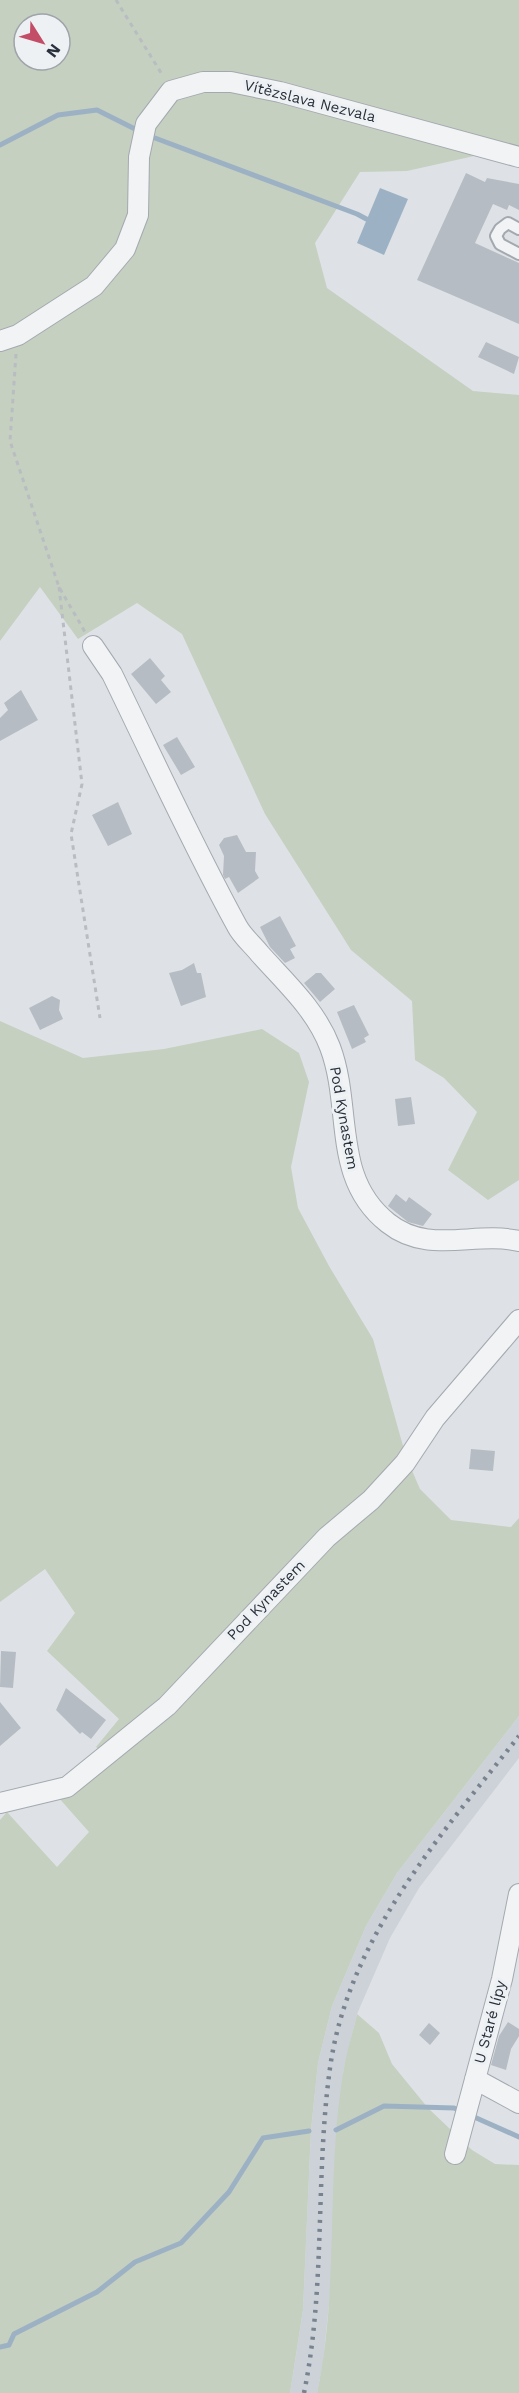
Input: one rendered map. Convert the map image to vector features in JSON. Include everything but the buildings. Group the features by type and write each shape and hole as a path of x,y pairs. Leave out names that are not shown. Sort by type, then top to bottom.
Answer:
{"street":[{"name":"Vítězslava Nezvala","path":"171,91 203,82 231,81 519,157"},
{"path":"9,338 94,286 125,249 138,215 139,157 146,124 171,91"},
{"name":"Pod Kynastem","path":"93,646 112,674 237,928 298,993 330,1047 339,1080 346,1147 360,1194 387,1223 410,1238 443,1243 502,1237 519,1241"},
{"name":"Pod Kynastem","path":"0,1803 67,1787 167,1706 327,1537 371,1500 405,1463 435,1418 519,1320"},
{"name":"U Staré lípy","path":"455,2154 502,1979 519,1894"},
{"name":"U Staré lípy","path":"475,2079 519,2103"}],"lane":[{"path":"519,229 508,224 500,229 496,237 500,244 519,254"}],"path":[{"path":"116,0 171,91"},
{"path":"9,338 10,441 59,587 93,646"},
{"path":"59,587 82,784 71,834 100,1018"}],"shaded area":[{"path":"519,1716 519,1758 419,1888 390,1938 357,2014 344,2068 337,2132 333,2264 323,2363 317,2393 290,2393 303,2310 311,2130 318,2063 332,2006 366,1926 397,1873"}],"green space":[{"path":"0,0 519,0 519,146 407,171 360,172 315,243 327,288 473,391 519,395 519,1180 488,1200 448,1170 477,1112 444,1078 415,1060 412,1001 351,950 265,814 182,634 137,603 78,639 40,587 0,641"},
{"path":"0,1021 83,1058 164,1049 262,1029 299,1053 309,1082 291,1167 298,1208 329,1266 373,1339 405,1453 160,1703 104,1753 96,1747 119,1719 47,1651 75,1613 45,1569 0,1602"},
{"path":"410,1466 420,1489 451,1520 511,1527 519,1518 519,1716 397,1873 366,1926 332,2006 318,2063 311,2130 303,2310 290,2393 0,2393 0,1820 7,1812 57,1867 89,1832 58,1797"},
{"path":"357,2014 379,2033 392,2064 428,2108 472,2150 495,2164 519,2165 519,2393 317,2393 328,2312 338,2108 345,2061"}],"water":[{"path":"380,188 408,199 384,255 357,243"}],"waterway":[{"path":"0,145 58,115 97,110 139,131"},
{"path":"155,138 357,214 372,222"},
{"path":"336,2130 384,2106 454,2108 519,2137"},
{"path":"0,2347 9,2345 14,2334 97,2292 135,2262 181,2243 229,2192 263,2138 309,2131"}],"railway":[{"path":"304,2393 311,2353 318,2272 325,2109 330,2068 340,2020 356,1975 377,1932 402,1890 459,1811 519,1736"}]}
